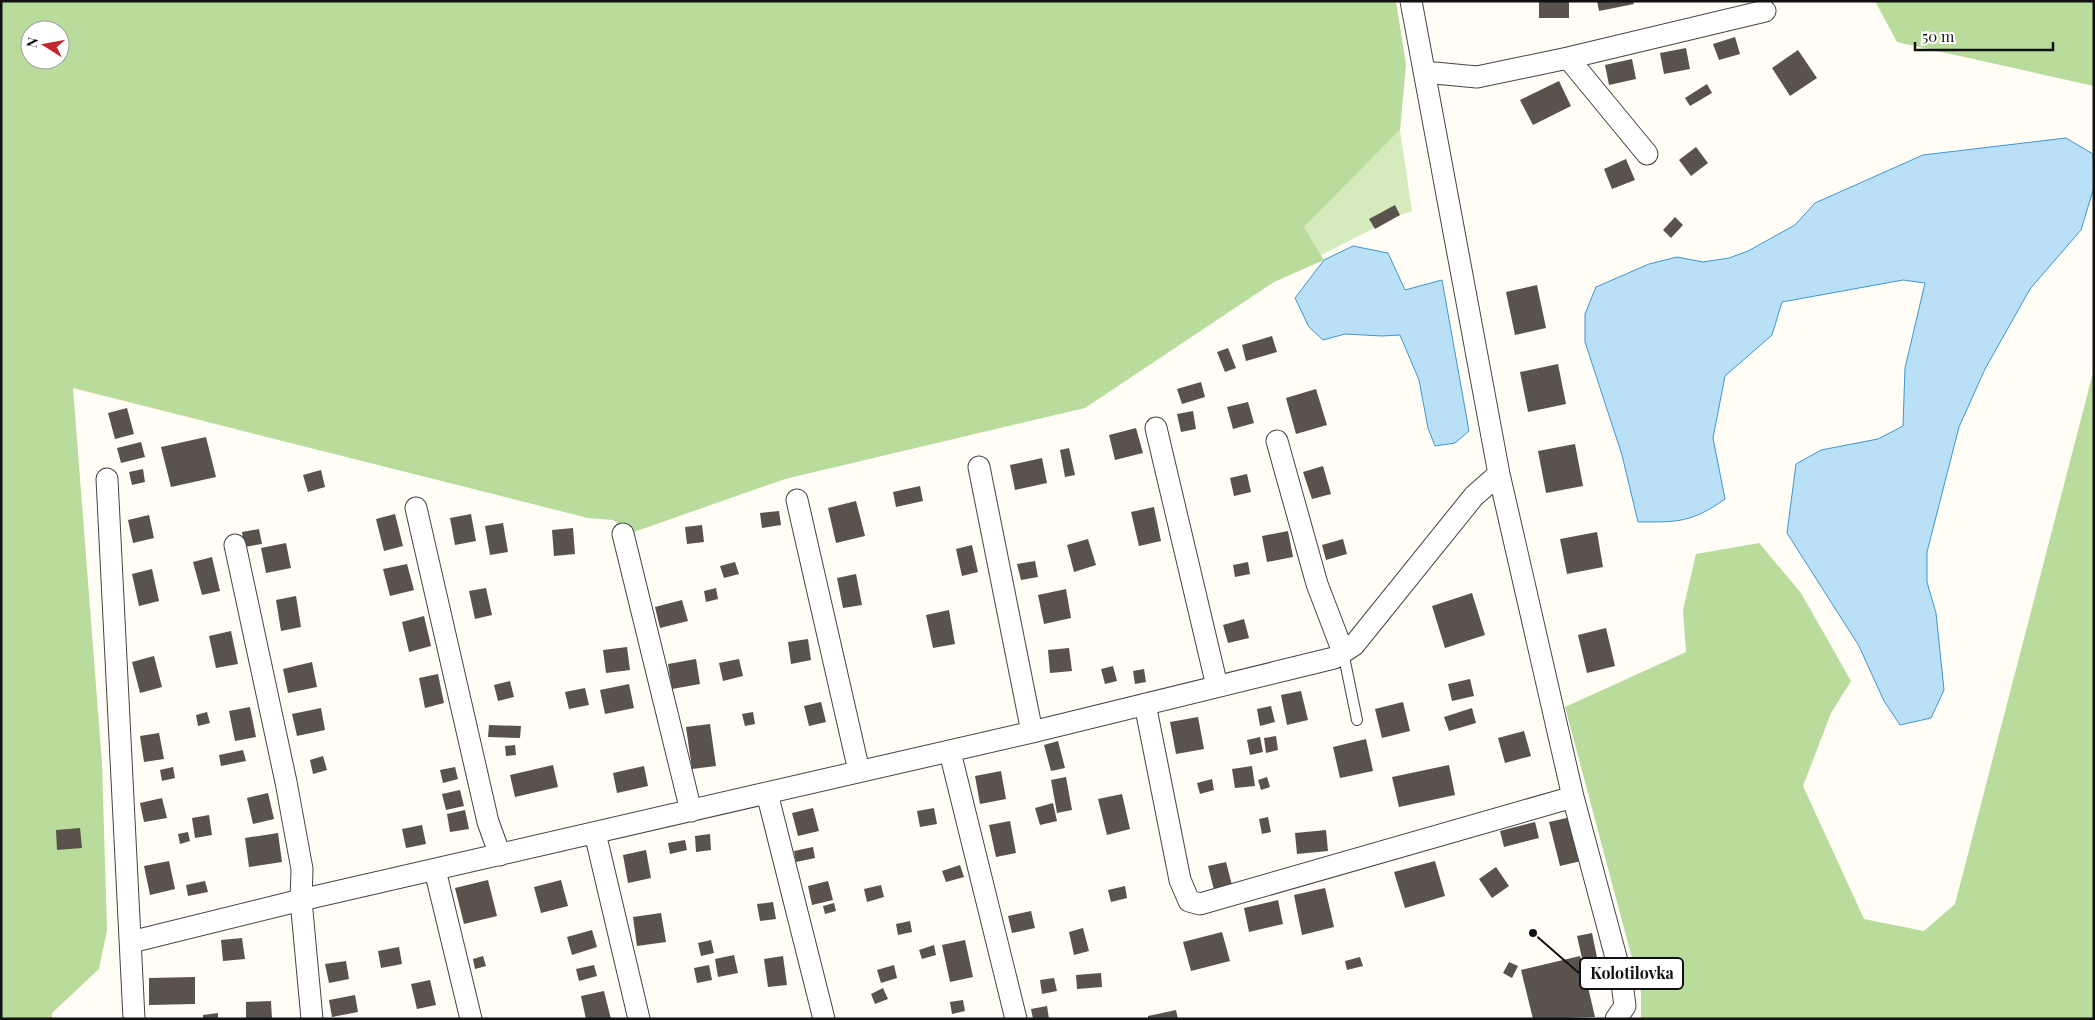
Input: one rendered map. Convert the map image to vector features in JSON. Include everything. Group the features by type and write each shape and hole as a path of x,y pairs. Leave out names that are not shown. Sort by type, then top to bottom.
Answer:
{"street":[{"path":"1411,1 1499,474 1573,797 1620,976 1625,1006 1616,1019"},
{"path":"1424,72 1477,77 1568,58 1765,11"},
{"path":"1568,58 1647,154"},
{"path":"1156,428 1217,686"},
{"path":"1277,441 1317,584 1343,652"},
{"path":"979,467 1032,732"},
{"path":"132,942 301,900 859,771 950,752 1334,658 1354,645 1474,496 1499,474"},
{"path":"108,479 132,942 134,1019"},
{"path":"797,500 859,771"},
{"path":"416,508 488,822 500,855"},
{"path":"623,534 691,811"},
{"path":"235,545 286,782 302,869 301,900 312,1019"},
{"path":"1145,704 1180,880 1189,901 1200,904 1573,797"},
{"path":"950,752 1016,1019"},
{"path":"767,793 824,1019"},
{"path":"595,833 639,1019"},
{"path":"435,870 471,1019"}],"lane":[{"path":"1343,652 1357,720"}],"green space":[{"path":"1,1 1396,1 1406,65 1400,130 1304,227 1324,260 1274,282 1085,408 785,479 631,533 613,520 588,518 73,388 102,763 107,930 99,969 52,1013 52,1019 1,1019"},
{"path":"1875,1 2094,1 2094,86 1897,42"},
{"path":"1400,130 1412,211 1400,215 1321,255 1304,227"},
{"path":"2094,369 2094,1019 1641,1019 1641,992 1565,707 1686,652 1683,610 1696,554 1759,543 1801,593 1851,681 1831,713 1803,786 1864,919 1924,931 1955,904"}],"water":[{"path":"2066,138 2093,154 2094,187 2081,230 2030,289 1985,369 1959,427 1927,552 1927,582 1936,613 1944,690 1931,718 1900,725 1884,701 1859,646 1787,533 1796,464 1821,450 1878,439 1903,426 1905,368 1925,283 1903,280 1782,302 1772,335 1725,376 1713,438 1725,499 1693,517 1664,522 1638,522 1622,455 1585,342 1585,314 1596,287 1649,264 1677,257 1703,262 1729,258 1748,251 1795,225 1815,203 1923,155"},
{"path":"1353,246 1388,253 1405,290 1442,280 1469,431 1455,443 1435,446 1428,428 1419,380 1400,335 1345,334 1323,340 1309,327 1295,298 1324,260"}],"building":[{"path":"1539,1 1569,1 1569,18 1539,18"},
{"path":"1597,1 1633,1 1634,4 1599,11"},
{"path":"1735,37 1740,54 1719,60 1713,44"},
{"path":"1686,48 1690,69 1664,74 1660,53"},
{"path":"1798,50 1817,78 1790,96 1772,68"},
{"path":"1632,59 1636,79 1609,85 1605,65"},
{"path":"1559,81 1571,106 1533,125 1520,100"},
{"path":"1707,84 1712,93 1690,106 1685,98"},
{"path":"1696,147 1708,163 1691,176 1679,160"},
{"path":"1626,159 1635,180 1612,189 1604,169"},
{"path":"1395,205 1400,215 1375,229 1369,219"},
{"path":"1675,217 1683,225 1671,238 1663,230"},
{"path":"1537,285 1546,328 1515,335 1506,292"},
{"path":"1272,336 1277,352 1246,361 1242,345"},
{"path":"1228,348 1236,368 1225,372 1217,352"},
{"path":"1558,364 1566,404 1528,412 1520,372"},
{"path":"1201,382 1205,397 1182,404 1177,389"},
{"path":"1316,389 1327,425 1296,434 1286,398"},
{"path":"1248,402 1254,423 1233,429 1227,407"},
{"path":"127,408 134,434 115,439 108,413"},
{"path":"1193,411 1196,429 1181,432 1177,414"},
{"path":"1136,428 1143,453 1115,460 1109,435"},
{"path":"206,437 216,477 171,487 161,447"},
{"path":"141,442 145,457 121,463 117,448"},
{"path":"1575,444 1583,486 1546,493 1538,451"},
{"path":"1069,448 1075,475 1065,477 1060,450"},
{"path":"1042,458 1047,483 1015,490 1010,465"},
{"path":"1323,466 1331,494 1312,499 1303,472"},
{"path":"143,469 145,482 132,485 129,472"},
{"path":"321,470 325,487 308,492 303,475"},
{"path":"1247,474 1251,492 1234,496 1230,478"},
{"path":"920,486 923,501 896,507 893,492"},
{"path":"856,501 865,536 836,543 828,508"},
{"path":"1154,507 1161,541 1139,546 1131,512"},
{"path":"779,511 781,525 762,528 760,513"},
{"path":"395,514 403,546 384,551 376,519"},
{"path":"471,514 476,541 455,545 450,518"},
{"path":"149,515 154,538 133,543 128,520"},
{"path":"503,523 508,552 490,555 485,526"},
{"path":"702,525 704,542 687,544 685,527"},
{"path":"573,528 575,554 554,556 552,530"},
{"path":"259,529 262,544 244,547 242,532"},
{"path":"1288,531 1293,557 1267,562 1262,536"},
{"path":"1597,532 1603,567 1567,574 1560,539"},
{"path":"1088,539 1096,565 1074,572 1067,545"},
{"path":"1343,539 1347,554 1326,560 1322,545"},
{"path":"286,543 291,568 266,573 261,548"},
{"path":"972,545 978,572 962,576 956,549"},
{"path":"212,557 220,591 202,595 193,562"},
{"path":"1035,561 1038,577 1021,580 1017,564"},
{"path":"735,562 739,574 724,578 720,566"},
{"path":"1248,562 1250,574 1235,577 1233,565"},
{"path":"407,564 414,590 390,596 383,569"},
{"path":"152,569 159,601 139,606 132,574"},
{"path":"856,574 862,605 843,608 837,578"},
{"path":"486,588 492,615 475,619 469,591"},
{"path":"716,588 718,599 706,602 704,591"},
{"path":"1066,589 1071,618 1044,624 1038,595"},
{"path":"1472,593 1485,635 1445,648 1432,606"},
{"path":"296,596 301,627 281,631 276,600"},
{"path":"682,600 688,621 660,628 655,607"},
{"path":"949,610 955,644 933,648 926,615"},
{"path":"424,616 431,646 409,652 402,622"},
{"path":"1244,619 1249,638 1228,643 1223,625"},
{"path":"1606,628 1615,666 1587,673 1578,635"},
{"path":"231,631 238,664 216,668 209,636"},
{"path":"808,639 811,660 791,664 788,642"},
{"path":"627,647 630,670 606,673 603,650"},
{"path":"1069,648 1072,671 1050,673 1048,650"},
{"path":"154,656 162,687 140,693 132,662"},
{"path":"696,659 700,684 672,689 668,664"},
{"path":"739,659 743,676 723,681 719,663"},
{"path":"312,662 317,687 288,693 283,669"},
{"path":"1113,666 1117,681 1105,684 1101,669"},
{"path":"1144,669 1146,682 1135,684 1133,671"},
{"path":"438,674 444,703 425,708 419,678"},
{"path":"1470,679 1474,696 1452,701 1448,684"},
{"path":"510,681 514,697 498,701 494,685"},
{"path":"629,684 634,708 605,714 600,690"},
{"path":"585,688 589,705 569,709 565,692"},
{"path":"1301,691 1308,720 1287,725 1281,695"},
{"path":"821,702 826,722 809,726 804,706"},
{"path":"1403,702 1410,731 1382,738 1375,709"},
{"path":"1271,706 1275,722 1260,726 1257,709"},
{"path":"250,707 256,737 235,741 229,711"},
{"path":"321,708 325,730 297,736 292,714"},
{"path":"1472,708 1476,723 1449,731 1444,717"},
{"path":"207,712 210,723 198,726 196,715"},
{"path":"753,712 755,724 745,726 742,714"},
{"path":"1198,717 1204,749 1176,754 1170,722"},
{"path":"710,724 716,766 692,769 686,727"},
{"path":"489,725 521,726 520,738 488,737"},
{"path":"1524,731 1531,756 1505,763 1498,738"},
{"path":"159,733 164,759 144,762 140,736"},
{"path":"1276,736 1278,750 1266,753 1264,738"},
{"path":"1260,737 1263,752 1250,755 1247,740"},
{"path":"1366,739 1373,771 1340,778 1333,747"},
{"path":"1058,741 1065,768 1051,771 1044,745"},
{"path":"515,745 516,755 506,756 505,746"},
{"path":"243,750 246,761 221,766 219,755"},
{"path":"323,756 327,770 313,774 310,760"},
{"path":"553,765 558,787 515,797 510,775"},
{"path":"1449,765 1455,795 1399,807 1392,777"},
{"path":"644,766 648,786 617,793 613,773"},
{"path":"1252,766 1255,786 1235,788 1232,769"},
{"path":"173,767 175,778 162,781 160,770"},
{"path":"455,767 458,779 443,783 440,770"},
{"path":"1001,771 1006,799 980,804 975,776"},
{"path":"1066,777 1072,810 1057,813 1051,780"},
{"path":"1267,777 1270,787 1261,790 1258,780"},
{"path":"1212,779 1214,790 1200,794 1197,783"},
{"path":"460,790 464,806 446,810 442,794"},
{"path":"268,793 274,819 253,824 247,798"},
{"path":"1122,794 1130,829 1107,835 1098,799"},
{"path":"162,798 167,818 144,822 140,803"},
{"path":"1053,803 1057,821 1040,825 1035,808"},
{"path":"813,808 819,831 798,836 792,813"},
{"path":"934,808 937,824 920,827 917,811"},
{"path":"465,810 469,829 450,832 447,814"},
{"path":"209,815 212,835 195,838 192,818"},
{"path":"1268,817 1271,832 1262,834 1259,819"},
{"path":"1571,817 1581,861 1560,866 1549,822"},
{"path":"1010,821 1016,853 996,857 989,825"},
{"path":"1535,822 1539,838 1504,847 1500,831"},
{"path":"422,825 426,844 406,848 402,829"},
{"path":"80,828 82,848 57,850 56,830"},
{"path":"1326,830 1328,851 1297,854 1295,833"},
{"path":"188,832 190,841 180,844 178,834"},
{"path":"278,833 282,862 249,867 245,838"},
{"path":"710,834 711,850 696,852 695,836"},
{"path":"685,840 687,850 670,854 668,843"},
{"path":"813,847 815,858 796,862 794,851"},
{"path":"646,850 651,878 628,883 623,855"},
{"path":"169,861 175,889 150,895 144,866"},
{"path":"1435,861 1445,896 1405,908 1394,872"},
{"path":"1226,862 1232,885 1214,890 1208,866"},
{"path":"960,865 964,877 946,882 942,871"},
{"path":"1496,867 1509,886 1492,898 1479,879"},
{"path":"488,880 497,916 464,924 455,888"},
{"path":"561,880 568,906 541,913 534,887"},
{"path":"205,881 208,892 188,896 186,885"},
{"path":"828,881 833,900 812,905 808,886"},
{"path":"881,885 884,897 867,902 864,889"},
{"path":"1125,886 1127,898 1111,902 1108,890"},
{"path":"1325,888 1334,927 1302,935 1294,895"},
{"path":"1278,900 1283,924 1249,932 1244,908"},
{"path":"773,902 776,919 760,921 757,904"},
{"path":"834,903 836,911 825,914 823,906"},
{"path":"1031,911 1035,928 1012,933 1008,916"},
{"path":"661,913 666,942 637,946 633,917"},
{"path":"910,921 912,932 898,935 896,924"},
{"path":"1083,928 1089,951 1074,955 1069,932"},
{"path":"592,930 597,947 572,955 567,937"},
{"path":"1222,932 1230,961 1191,971 1183,942"},
{"path":"1592,933 1599,967 1584,970 1595,1017 1533,1019 1521,970 1580,956 1584,967 1577,936"},
{"path":"242,938 245,959 223,961 221,940"},
{"path":"711,940 714,953 701,956 698,943"},
{"path":"965,940 973,977 950,982 942,945"},
{"path":"934,945 936,955 922,959 919,950"},
{"path":"399,947 402,964 381,968 378,951"},
{"path":"734,955 738,973 718,977 715,959"},
{"path":"483,956 486,966 475,969 473,959"},
{"path":"783,956 787,985 768,987 764,959"},
{"path":"1360,957 1363,966 1347,970 1345,961"},
{"path":"346,961 349,979 329,983 325,964"},
{"path":"1509,962 1518,966 1512,978 1503,973"},
{"path":"594,965 597,976 579,981 576,969"},
{"path":"709,965 712,980 697,983 694,968"},
{"path":"894,965 897,978 881,983 877,970"},
{"path":"1101,973 1102,987 1077,989 1076,975"},
{"path":"195,977 195,1004 149,1005 149,978"},
{"path":"1054,978 1057,991 1042,994 1040,980"},
{"path":"430,980 436,1005 417,1009 411,984"},
{"path":"883,988 888,999 875,1004 871,994"},
{"path":"604,991 611,1019 586,1019 581,996"},
{"path":"355,995 358,1012 332,1017 329,1000"},
{"path":"963,1000 965,1011 952,1014 950,1002"},
{"path":"271,1001 272,1019 246,1019 246,1002"},
{"path":"1047,1006 1049,1019 1033,1019 1031,1009"},
{"path":"1176,1010 1178,1019 1148,1019 1148,1016"},
{"path":"218,1013 218,1019 203,1019 203,1015"}],"place":[{"name":"Kolotilovka","path":"1533,933"}]}
